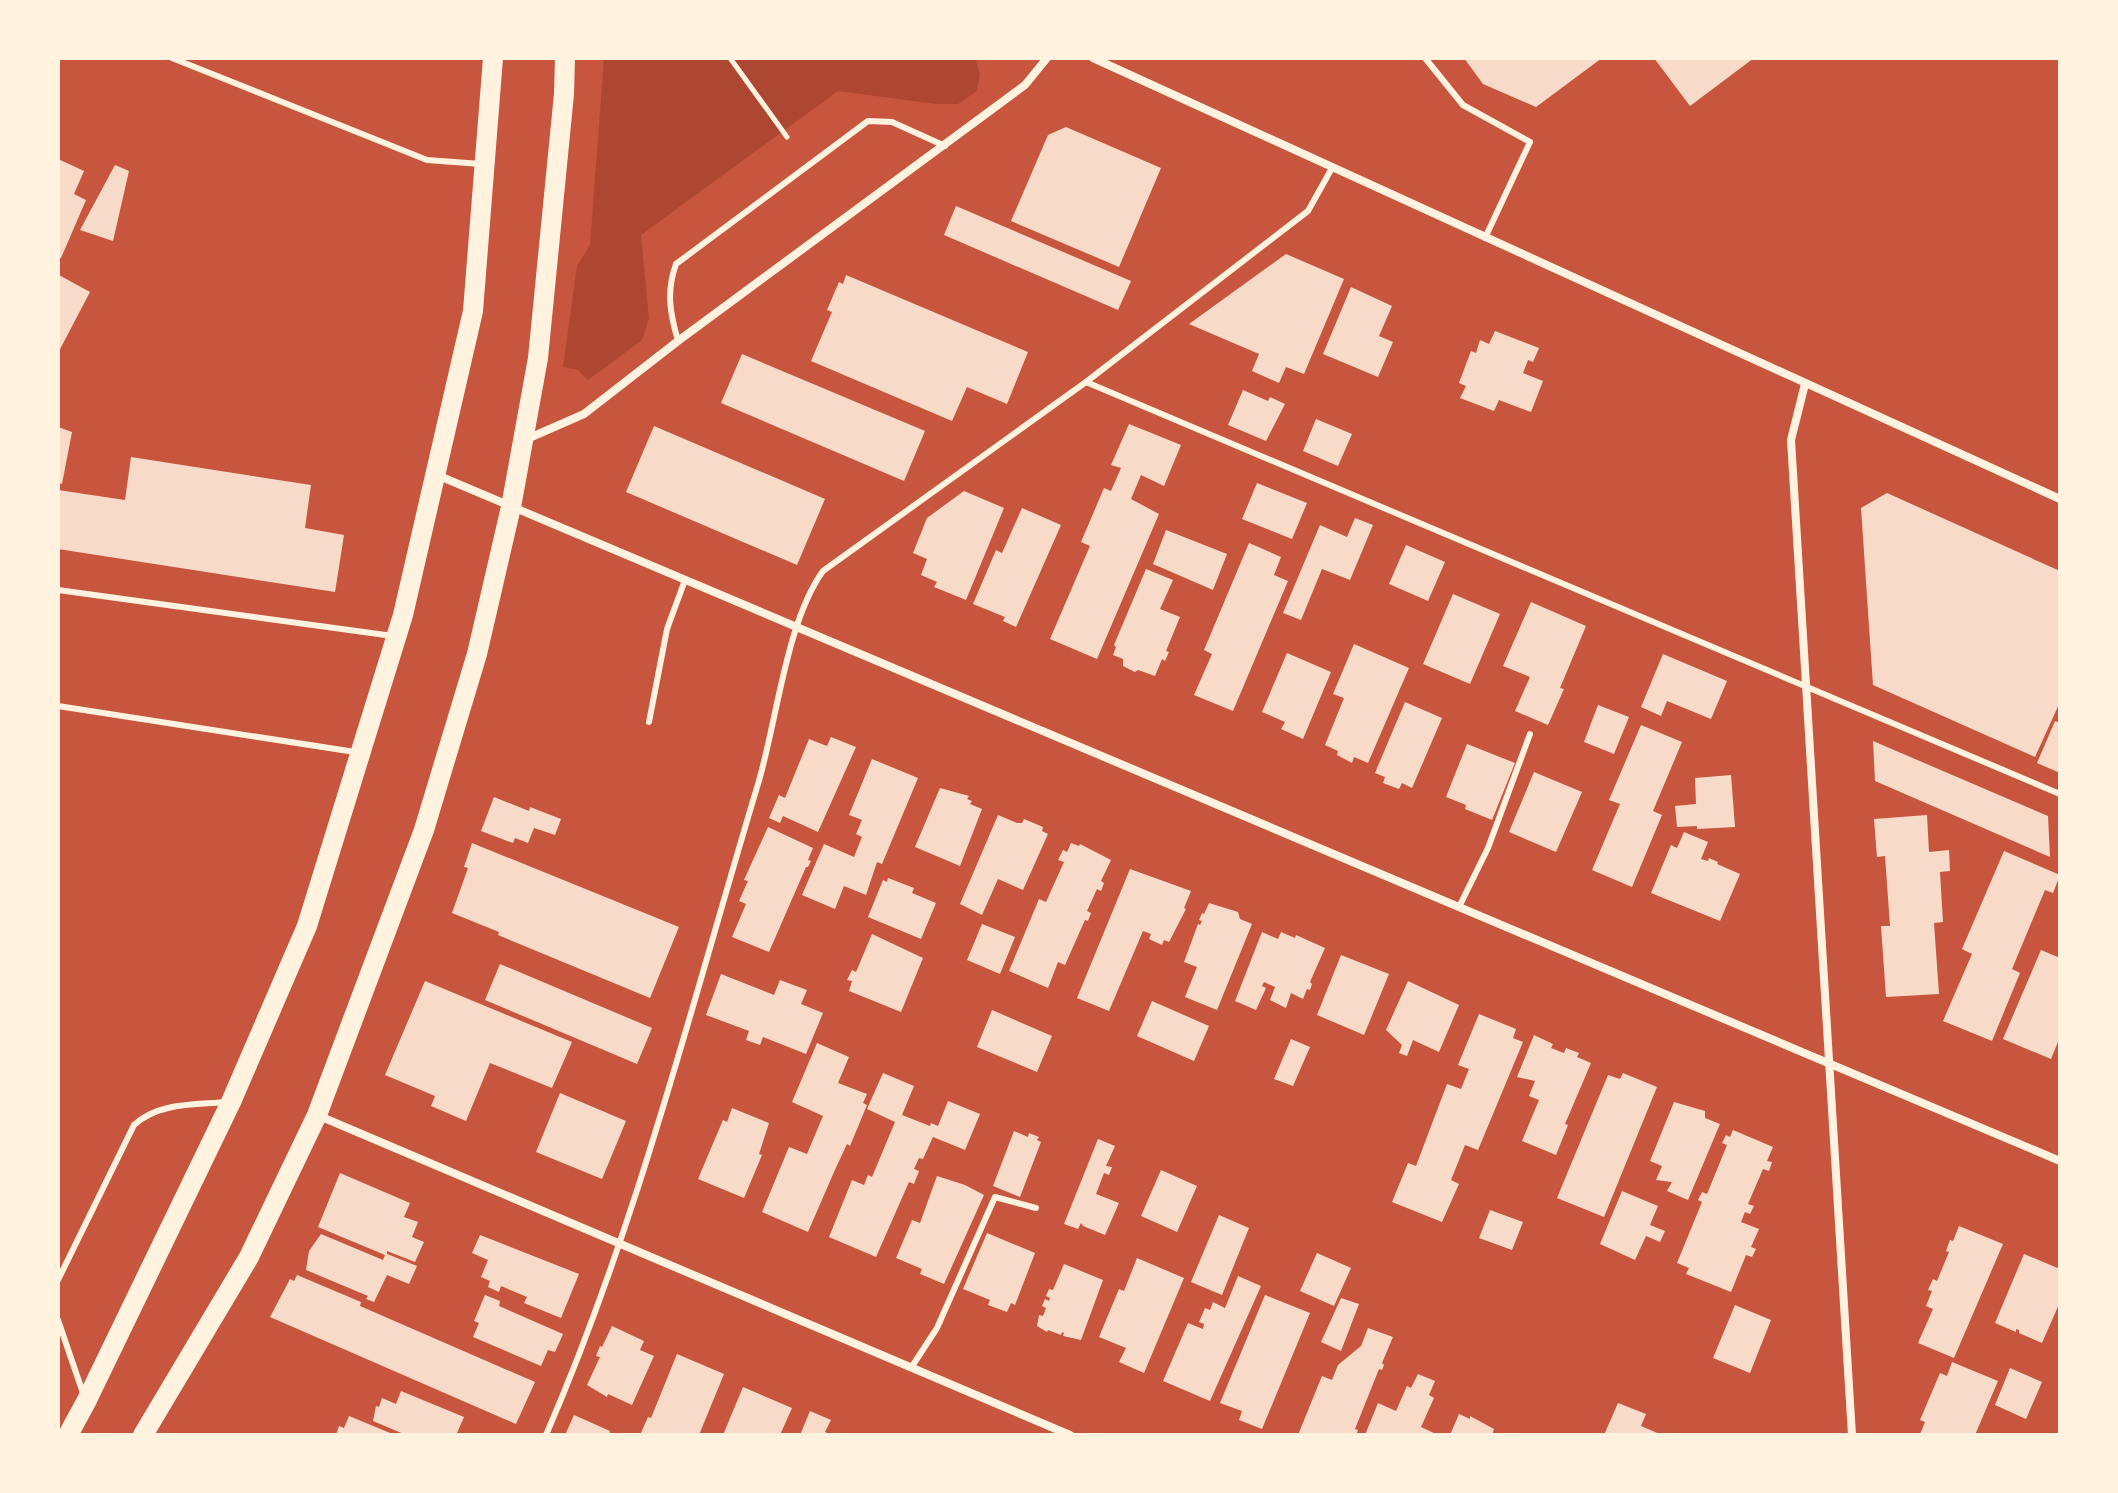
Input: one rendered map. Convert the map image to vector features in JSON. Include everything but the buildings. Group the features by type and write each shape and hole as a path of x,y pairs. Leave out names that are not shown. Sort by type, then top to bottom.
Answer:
{"main road":[{"path":"68,1435 231,1102 307,926 396,637 437,475 473,311 493,58"},
{"path":"143,1435 249,1257 317,1115 424,830 477,654 511,507 538,358 565,58"}],"street":[{"path":"523,441 584,414 1025,85 1047,58"},
{"path":"1093,58 2060,499"},
{"path":"1805,384 1791,440 1852,1435"},
{"path":"437,475 2060,1161"},
{"path":"317,1115 1070,1435"}],"lane":[{"path":"172,58 427,160 485,165"},
{"path":"1425,58 1463,105 1530,142 1485,238"},
{"path":"678,341 669,311 669,284 676,264 868,121 892,122 945,146"},
{"path":"546,1435 620,1244 659,1125 764,762 796,627 814,583 823,571 1086,382 1308,211 1332,168"},
{"path":"1086,382 2060,794"},
{"path":"649,722 667,629 685,580"},
{"path":"58,590 396,637"},
{"path":"58,706 360,753"},
{"path":"1459,907 1488,848 1530,734"},
{"path":"58,1280 134,1125 164,1107 231,1102"},
{"path":"911,1368 937,1328 995,1197 1036,1208"},
{"path":"58,1320 86,1402"}],"path":[{"path":"730,58 787,137"}],"shaded area":[{"path":"604,58 975,58 980,74 977,91 958,104 838,91 641,235 649,319 642,340 588,380 578,370 563,367 577,266 590,245"}]}
